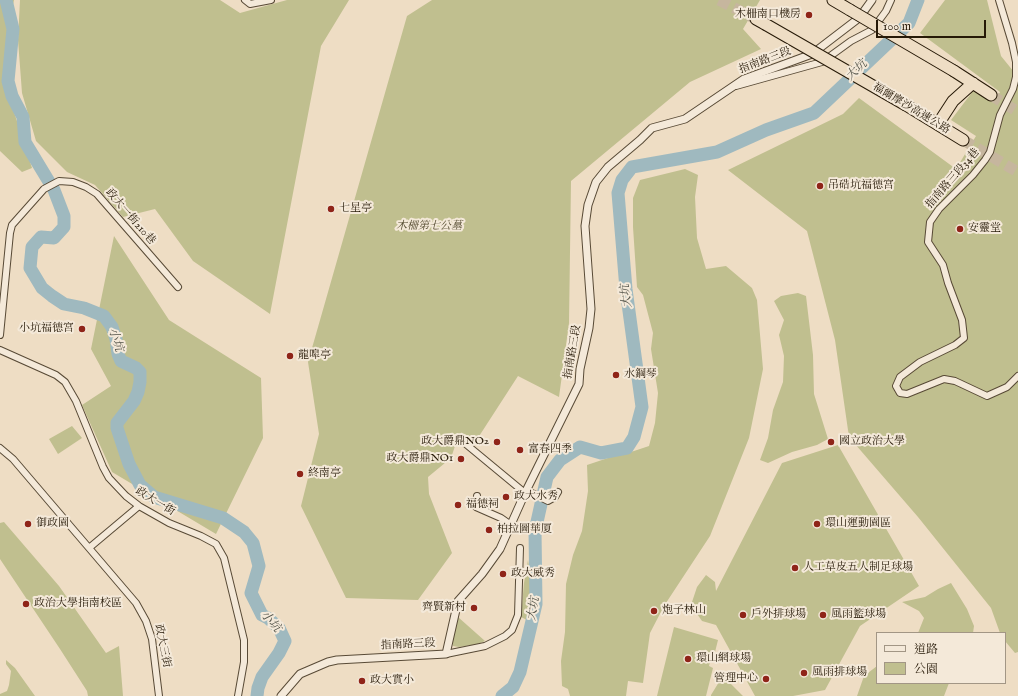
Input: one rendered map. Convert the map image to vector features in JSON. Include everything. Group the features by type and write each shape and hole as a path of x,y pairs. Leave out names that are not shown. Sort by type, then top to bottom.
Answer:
{"highway":[{"path":"833,0 954,71 991,95"},
{"name":"福爾摩沙高速公路","path":"760,22 906,105 963,140"},
{"path":"938,124 953,101 973,83"}],"street":[{"path":"244,0 250,4 270,0"},
{"name":"指南路三段","path":"281,696 300,674 328,662 338,660 446,654 458,601 493,560 500,549 525,492 579,384 580,369 589,328 591,308 585,226 588,205 596,182 608,167 652,128 684,119 744,79 812,54 859,18 872,0"},
{"path":"732,87 822,62 851,41 872,30 886,11 891,0"},
{"name":"指南路三段34巷","path":"999,0 1016,62 1014,89 1000,115 990,152 985,160 936,213 930,222 928,242 943,265 962,320 964,338 955,345 920,362 900,377 896,386 900,393 907,394 944,379 956,381 987,396 1007,388 1018,376"},
{"name":"政大一街210巷","path":"0,334 12,225 44,189 55,182 73,182 86,187 97,194 178,287"},
{"name":"政大一街","path":"0,350 56,375 65,382 78,405 103,467 109,478 126,496 139,506 169,523 202,536 216,544 224,558 241,625 245,649 238,696"},
{"path":"467,445 525,492 532,493 548,501 555,497 558,492"},
{"name":"政大三街","path":"0,448 13,459 136,603 146,621 152,639 156,658 160,696"},
{"path":"477,496 476,507 501,518 510,526"},
{"path":"89,548 139,506"},
{"path":"446,654 485,646 505,636 512,630 518,615 520,548"}],"green space":[{"path":"0,0 14,0 9,23 6,87 32,168 22,172 0,151"},
{"path":"20,0 220,0 240,13 287,0 349,0 321,46 270,314 193,261 155,209 123,217 95,185 67,172 36,141 22,93 18,40"},
{"name":"木柵第七公墓","path":"432,0 760,0 743,29 761,49 690,82 571,181 569,323 559,397 518,376 474,444 456,443 451,458 428,477 429,494 452,553 418,600 346,598 301,506 319,434 308,362 407,16"},
{"path":"945,0 987,0 1001,56 1018,77 1018,652 1015,653 1006,642 1006,632 1000,632 991,608 918,517 849,437 835,340 807,231 728,170 843,114 859,98 956,169 976,136 951,120 973,91 994,103 1000,92 920,33"},
{"path":"685,169 698,175 695,197 697,238 706,269 726,266 752,288 757,300 763,369 749,438 710,536 664,606 650,633 643,683 628,681 626,696 570,696 568,689 562,686 561,661 565,632 566,584 573,555 582,531 588,491 587,465 649,446 655,423 658,393 651,349 653,333 643,295 637,287 633,227 633,198 640,180"},
{"path":"114,236 169,320 261,378 263,438 216,534 112,472 82,405 111,386 91,349"},
{"path":"798,293 806,296 813,355 814,394 828,439 817,445 792,452 768,463 760,460 768,438 773,410 783,382 784,356 779,335 784,320 774,301 781,296"},
{"path":"72,426 82,438 58,454 49,439"},
{"name":"環山運動園區","path":"838,445 919,586 860,626 825,690 793,696 755,696 716,625 702,621 691,605 697,587 706,575 715,582 716,591 782,463"},
{"path":"4,522 59,586 106,653 119,646 123,696 88,696 87,691 0,559 0,523"},
{"path":"528,560 533,593 529,621 521,617"},
{"path":"951,583 967,609 974,626 973,632 918,632 924,618 919,611 902,602 925,597"},
{"path":"458,617 485,641 478,644 459,647 453,646"},
{"name":"環山網球場","path":"674,627 718,640 715,652 712,652 709,666 713,668 706,696 657,696"},
{"path":"6,660 15,668 35,696 0,696 0,694 7,691 9,685 11,671 6,664"},
{"path":"876,667 876,684 949,684 944,696 857,696 864,676"},
{"path":"719,682 729,682 743,696 711,696"}],"waterway":[{"name":"小坑","path":"6,0 13,29 8,81 12,96 23,117 25,142 54,190 64,216 64,227 54,238 41,237 32,247 30,268 42,288 64,304 84,308 104,316 112,327 121,361 136,368 140,372 138,392 134,401 117,423 117,428 129,464 140,485 154,497 223,518 244,532 253,543 259,566 251,593 262,615 268,618 279,628 285,641 279,653 262,677 257,696"},
{"name":"大坑","path":"502,696 513,687 520,672 536,604 535,531 547,477 560,460 580,447 601,453 627,448 634,437 642,407 626,289 618,193 622,180 632,167 717,152 766,130 814,113 909,23 918,0"}],"tunnel":[{"path":"719,0 756,19"},
{"path":"991,95 1018,112"},
{"path":"963,140 1018,172"}],"place":[{"name":"木柵南口機房","path":"809,15"},
{"name":"吊硞坑福德宮","path":"820,186"},
{"name":"七星亭","path":"331,209"},
{"name":"安靈堂","path":"960,229"},
{"name":"小坑福德宮","path":"82,329"},
{"name":"龍嗥亭","path":"290,356"},
{"name":"水鋼琴","path":"616,375"},
{"name":"政大爵鼎NO2","path":"497,442"},
{"name":"國立政治大學","path":"831,442"},
{"name":"富春四季","path":"520,450"},
{"name":"政大爵鼎NO1","path":"461,459"},
{"name":"終南亭","path":"300,474"},
{"name":"政大水秀","path":"506,497"},
{"name":"福德祠","path":"458,505"},
{"name":"御政園","path":"28,524"},
{"name":"環山運動園區","path":"817,524"},
{"name":"柏拉圖華厦","path":"489,530"},
{"name":"人工草皮五人制足球場","path":"795,568"},
{"name":"政大威秀","path":"503,574"},
{"name":"政治大學指南校區","path":"26,604"},
{"name":"齊賢新村","path":"474,608"},
{"name":"炮子林山","path":"654,611"},
{"name":"戶外排球場","path":"743,615"},
{"name":"風雨籃球場","path":"823,615"},
{"name":"環山網球場","path":"688,659"},
{"name":"風雨排球場","path":"804,673"},
{"name":"管理中心","path":"766,679"},
{"name":"政大實小","path":"362,681"}]}
